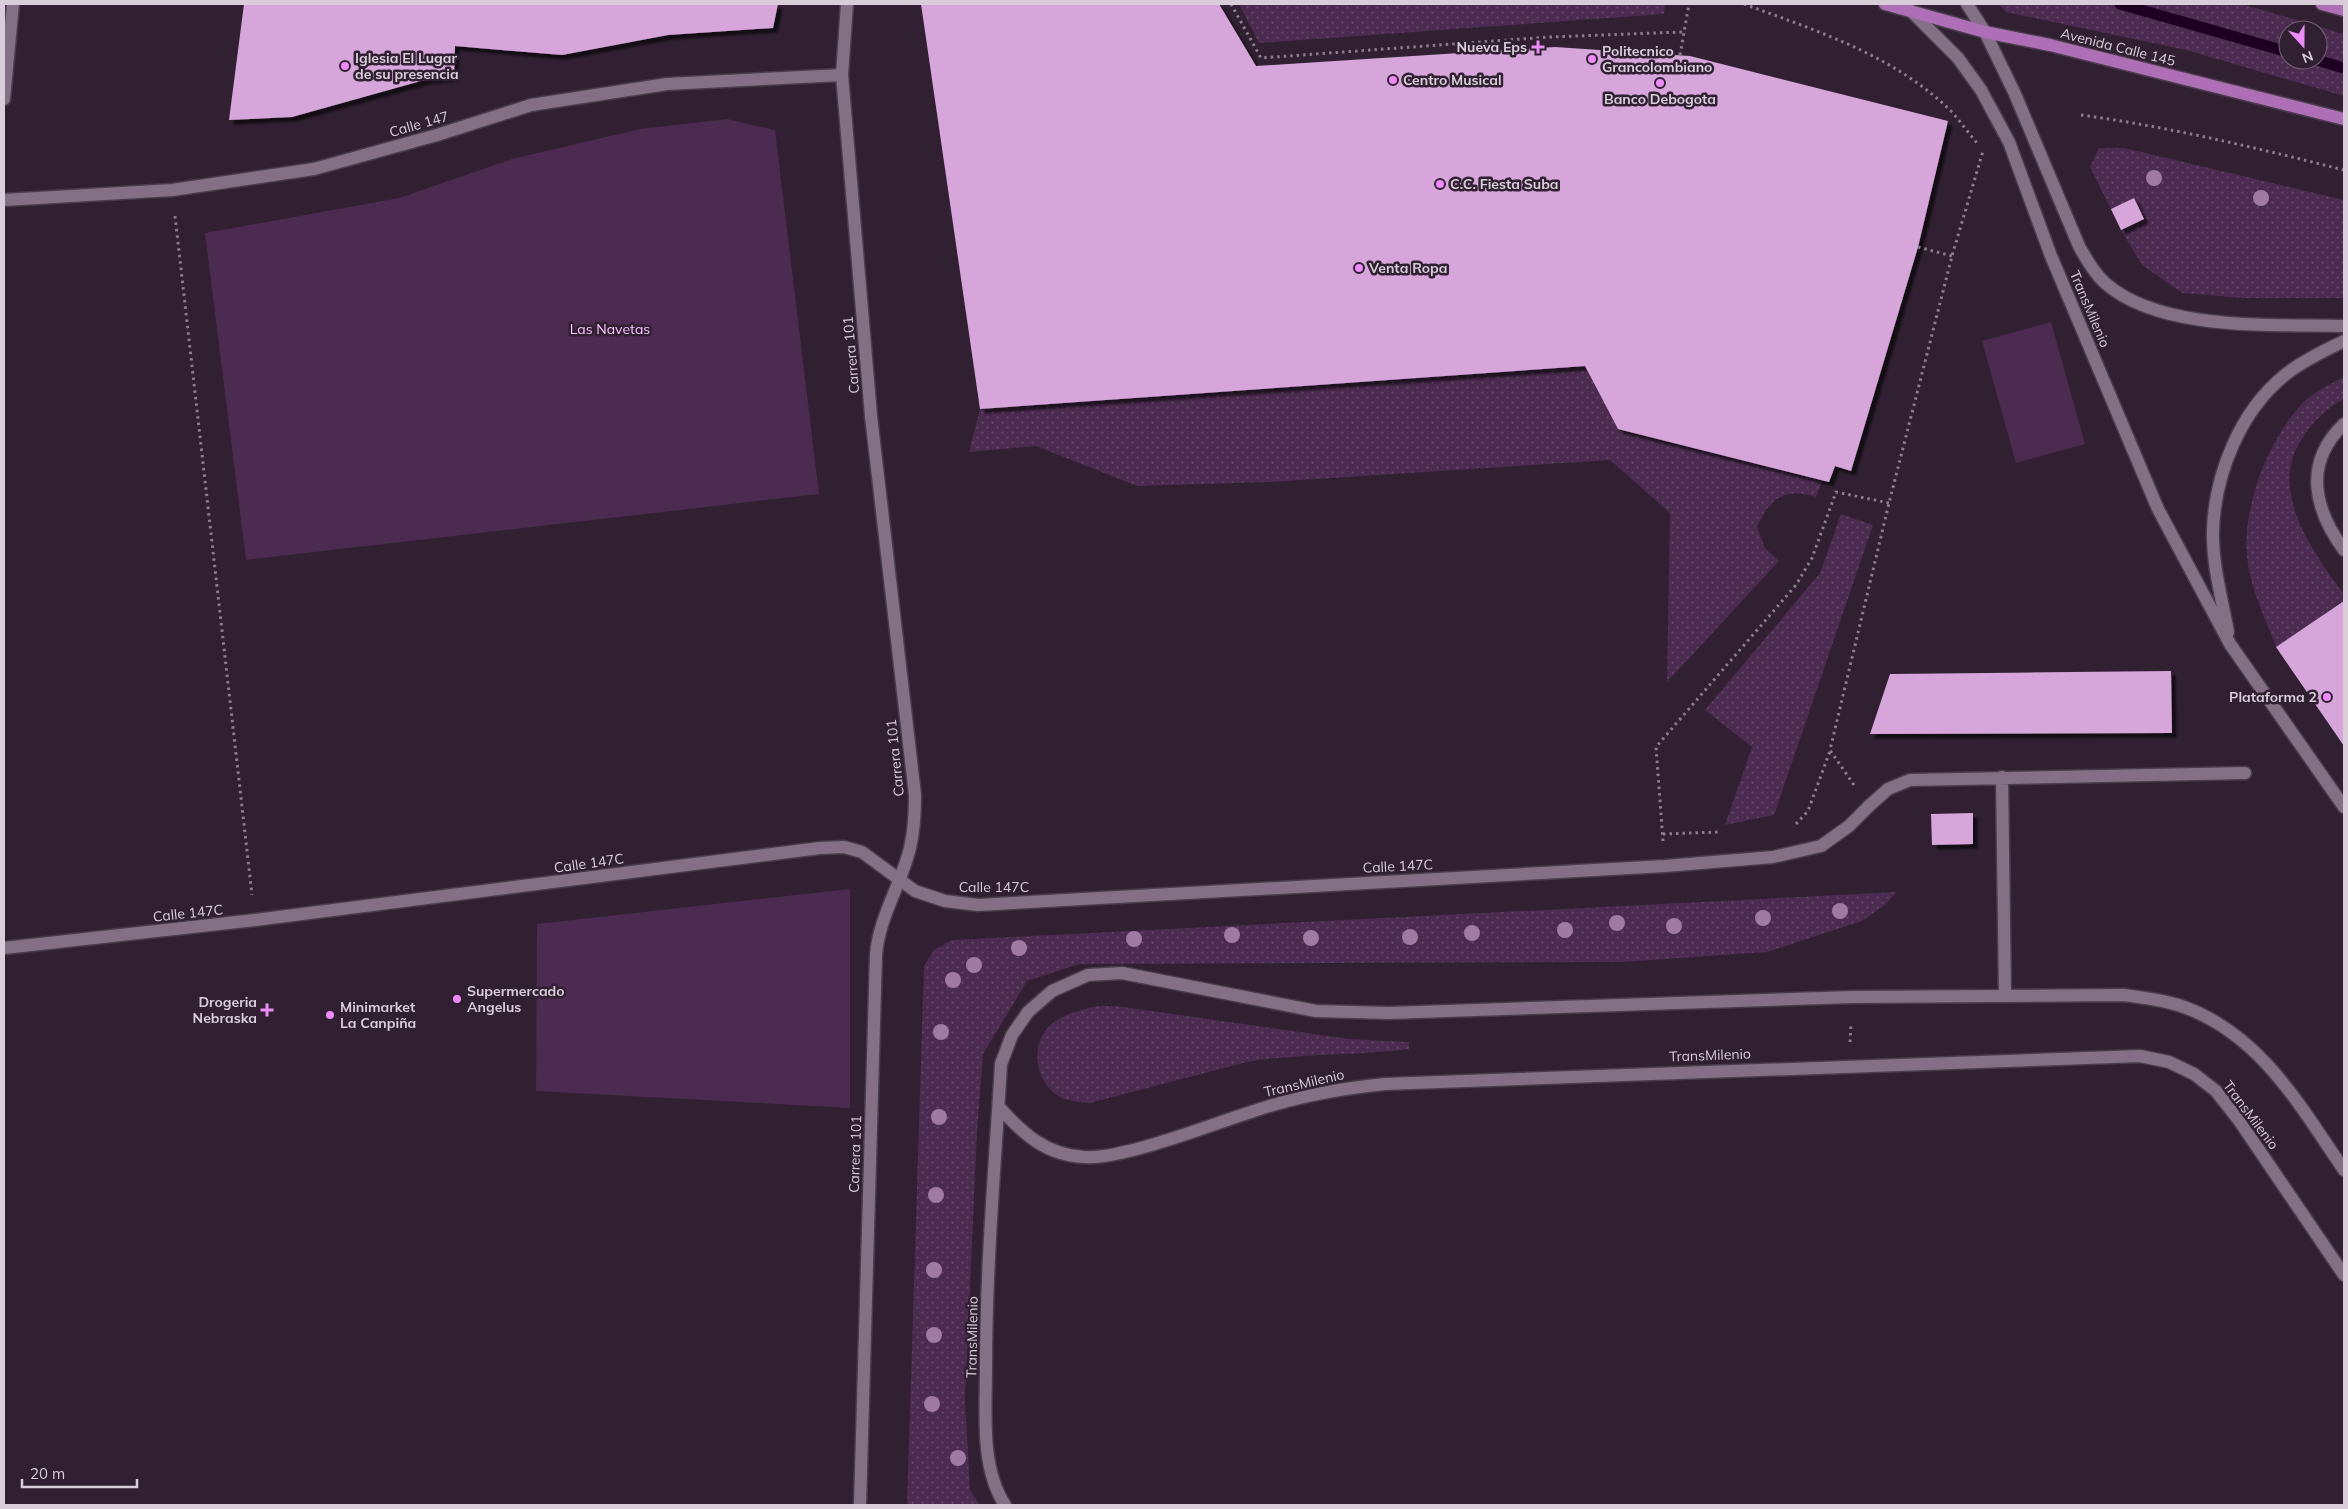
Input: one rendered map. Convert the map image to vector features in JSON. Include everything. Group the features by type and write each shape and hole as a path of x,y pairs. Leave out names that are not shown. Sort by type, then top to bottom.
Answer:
{"main road":[{"name":"Avenida Calle 145","path":"1885,4 1985,32 2050,45 2344,119"},
{"path":"2322,4 2344,10"}],"street":[{"path":"4,99 13,4"},
{"name":"Carrera 101","path":"847,4 842,75 871,416 915,795 915,824 910,849 884,920 876,955 860,1505"},
{"name":"TransMilenio","path":"1899,4 1911,10 1936,34 1964,66 1981,90 2009,142 2052,256 2158,510 2230,644 2344,808"},
{"name":"TransMilenio","path":"1967,4 1985,32 2015,94 2079,246 2089,264 2106,283 2130,298 2156,310 2195,319 2344,326"},
{"name":"Calle 147","path":"4,200 172,190 314,169 437,136 532,105 667,84 842,75"},
{"name":"TransMilenio","path":"2230,644 2216,572 2213,532 2215,501 2227,458 2246,420 2284,375 2323,351 2344,341"},
{"path":"2344,424 2333,434 2321,455 2316,481 2321,510 2334,537 2344,550"},
{"path":"1869,806 1888,789 1910,780 2245,773"},
{"path":"2002,777 2005,996"},
{"name":"Calle 147C","path":"4,948 255,920 820,848 844,847 862,852 914,891 945,901 978,905 1665,866 1773,857 1820,846 1848,826 1869,806"},
{"name":"TransMilenio","path":"1005,1505 992,1472 986,1432 986,1318 1001,1064 1012,1035 1028,1012 1052,991 1088,975 1122,973 1316,1011 1389,1013 1852,997 2132,996 2157,999 2184,1007 2216,1022 2246,1042 2266,1062 2344,1170"},
{"name":"TransMilenio","path":"999,1107 1020,1131 1036,1142 1055,1151 1083,1157 1108,1156 1158,1144 1272,1105 1328,1090 1384,1084 2140,1056 2168,1062 2194,1074 2216,1091 2238,1119 2344,1275"}],"path":[{"path":"1231,4 1261,58 1549,37 1683,32"},
{"path":"1680,56 1688,4"},
{"path":"1744,4 1860,48 1909,78 1950,110 1984,152 1952,256 1889,503 1830,750 1808,811 1796,824 1788,829"},
{"path":"2081,115 2130,122 2244,145 2344,170"},
{"path":"172,190 255,920"},
{"path":"1918,247 1952,256"},
{"path":"1665,866 1656,747 1796,585 1812,558 1836,492 1889,503"},
{"path":"1830,750 1869,806"},
{"path":"1663,834 1722,832"},
{"path":"1850,1066 1852,997"}],"green space":[{"path":"1239,4 1665,4 1664,14 1259,43"},
{"path":"1999,4 2242,4 2296,20 2278,20 2278,70 2328,70 2328,29 2344,34 2344,96 2186,50 2006,12"},
{"name":"Las Navetas","path":"727,119 775,130 819,494 246,560 205,233 399,198 512,159 640,129"},
{"path":"2099,148 2124,148 2344,200 2344,298 2244,298 2182,293 2142,265 2121,230 2090,167"},
{"path":"2051,322 2085,444 2016,463 1982,341"},
{"path":"1585,366 1618,429 1822,481 1816,497 1796,493 1787,494 1773,502 1767,509 1757,527 1765,548 1779,561 1667,682 1670,513 1610,460 1270,482 1137,486 1036,446 969,452 980,409"},
{"path":"2344,377 2344,399 2323,414 2305,434 2294,455 2290,476 2291,497 2298,518 2307,538 2344,595 2344,601 2276,647 2258,603 2247,557 2249,516 2254,494 2270,452 2292,416 2314,394"},
{"path":"1841,514 1873,525 1774,815 1725,825 1752,747 1705,710 1820,573"},
{"path":"850,889 850,1108 536,1091 537,924"},
{"path":"1897,892 1885,905 1862,921 1767,952 1622,962 1079,964 1027,981 983,1054 977,1132 965,1400 970,1490 980,1505 907,1505 924,966 934,950 952,940"},
{"path":"1098,1006 1116,1006 1349,1039 1409,1042 1409,1049 1267,1059 1247,1062 1090,1103 1064,1099 1052,1091 1041,1076 1037,1057 1041,1038 1056,1020 1084,1009"}],"building":[{"name":"Iglesia El Lugar de su presencia","path":"244,4 778,4 773,28 668,35 562,55 455,46 454,77 428,79 292,117 229,120"},
{"name":"C.C. Fiesta Suba","path":"921,4 1219,4 1256,66 1555,47 1690,56 1948,121 1918,247 1851,471 1835,466 1829,482 1618,429 1585,366 980,409"},
{"path":"2134,198 2144,219 2121,230 2111,209"},
{"name":"Plataforma 2","path":"2344,601 2344,746 2276,647"},
{"path":"2171,671 2172,733 1870,734 1890,674"},
{"path":"1973,813 1973,844 1932,845 1931,814"}],"waterway":[{"path":"2120,4 2278,49"},
{"path":"2328,63 2344,68"}],"place":[{"name":"Nueva Eps","path":"1538,47"},
{"name":"Politecnico Grancolombiano","path":"1592,59"},
{"name":"Iglesia El Lugar de su presencia","path":"345,66"},
{"name":"Centro Musical","path":"1393,80"},
{"name":"Banco Debogota","path":"1660,83"},
{"name":"C.C. Fiesta Suba","path":"1440,184"},
{"name":"Venta Ropa","path":"1359,268"},
{"name":"Plataforma 2","path":"2327,697"},
{"name":"Supermercado Angelus","path":"457,999"},
{"name":"Drogeria Nebraska","path":"267,1010"},
{"name":"Minimarket La Canpiña","path":"330,1015"}]}
